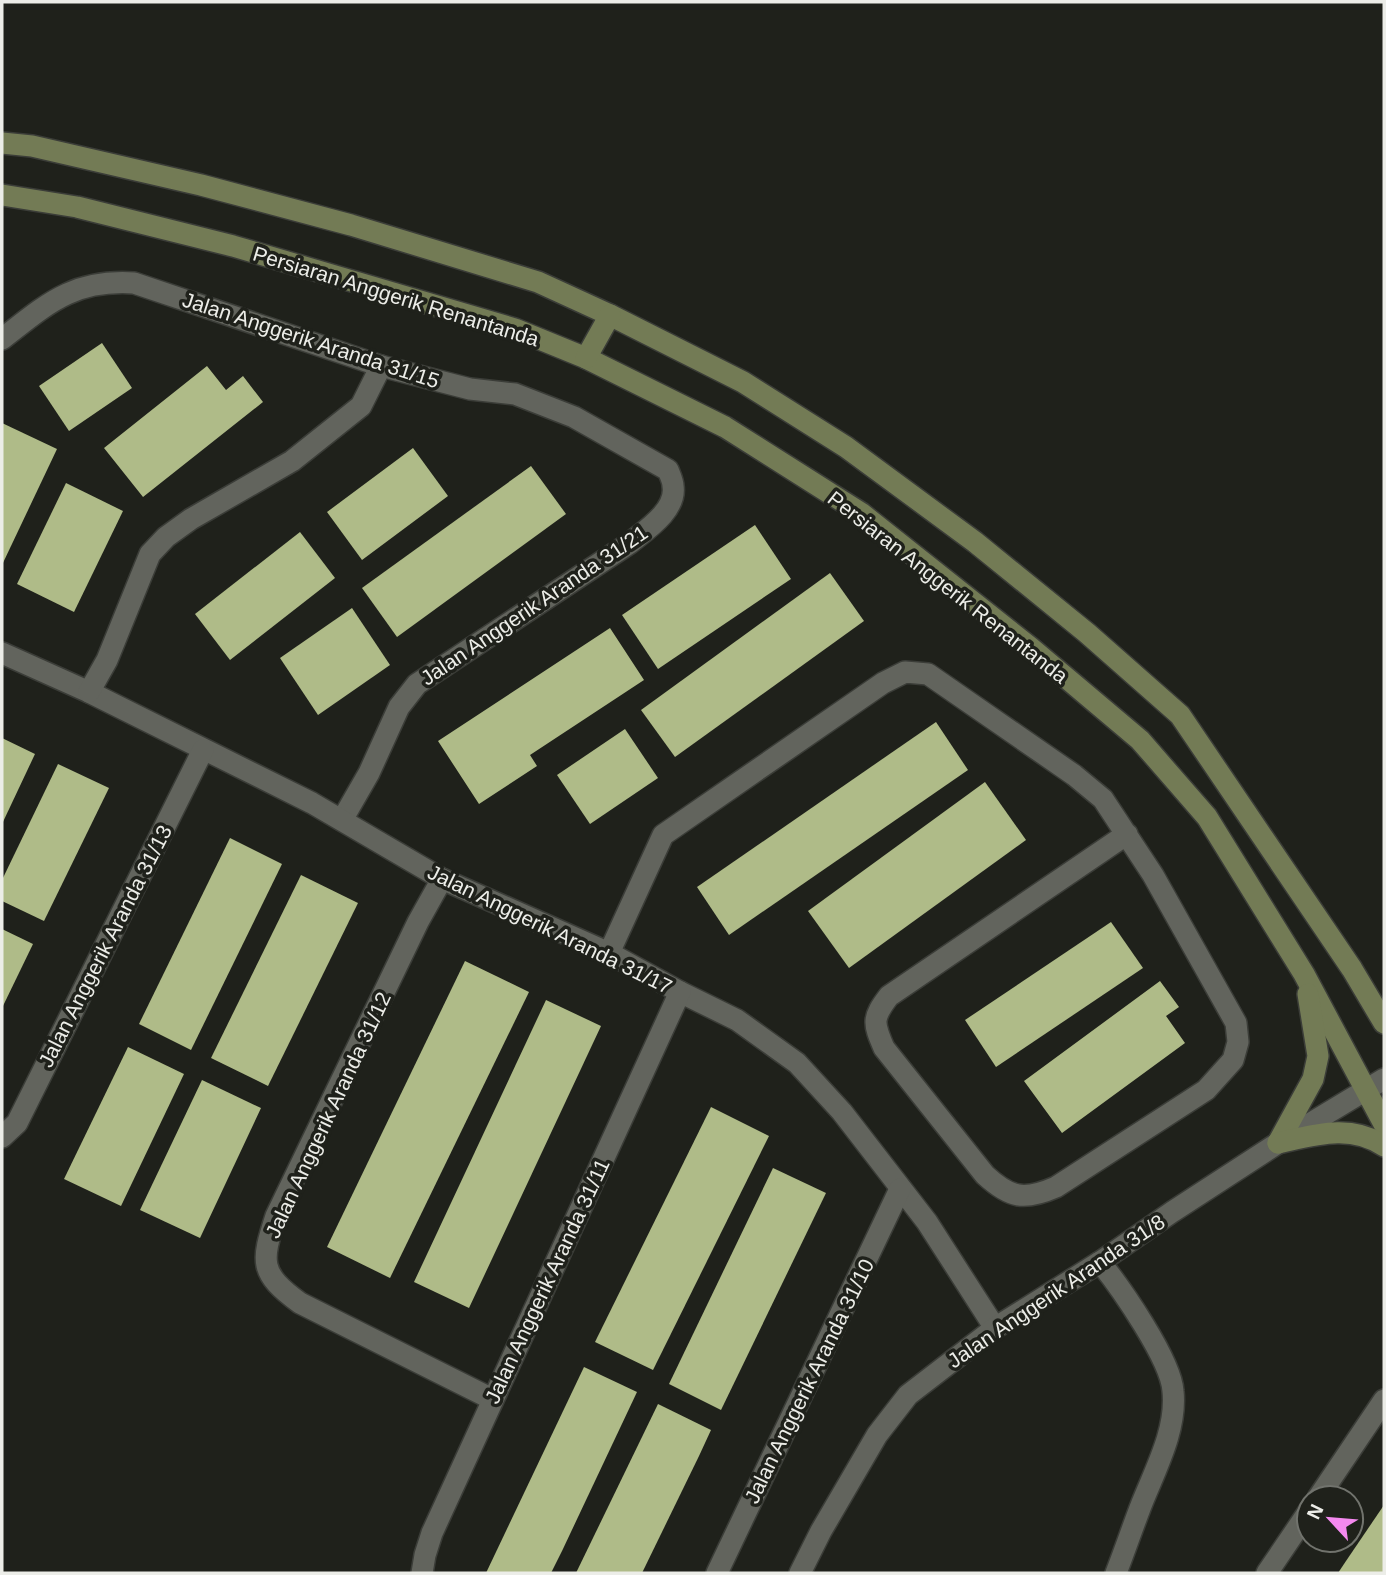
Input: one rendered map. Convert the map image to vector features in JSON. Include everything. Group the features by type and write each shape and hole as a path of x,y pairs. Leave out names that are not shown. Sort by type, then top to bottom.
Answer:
{"main road":[{"path":"2,143 32,146 201,185 351,225 538,282 610,315 743,383 846,447 975,542 1087,633 1180,715 1352,969 1384,1023"},
{"name":"Persiaran Anggerik Renantanda","path":"2,195 77,207 233,246 515,329 586,358 725,426 861,513 1031,648 1139,740 1207,817 1304,974 1384,1124"},
{"path":"586,358 610,315"},
{"path":"1279,1143 1313,1079 1318,1056 1304,974"},
{"path":"1279,1143 1323,1133 1348,1132 1375,1140 1384,1146"}],"street":[{"name":"Jalan Anggerik Aranda 31/15","path":"2,340 50,302 74,290 113,282 134,283 381,366 470,389 515,394 574,418 668,470 674,489 670,503"},
{"path":"89,692 107,660 150,554 166,537 191,519 292,461 361,406 381,366"},
{"name":"Jalan Anggerik Aranda 31/21","path":"342,820 369,773 399,707 417,684 630,543 659,519 670,503"},
{"name":"Jalan Anggerik Aranda 31/17","path":"2,653 89,692 312,803 442,879 609,953 737,1020 796,1063 842,1112 928,1222 995,1328"},
{"path":"609,953 663,835 883,682 905,672 928,674 1074,775 1103,799 1127,834 1153,874 1236,1023 1238,1041 1233,1060 1206,1090 1056,1187 1037,1195 1003,1191 985,1175 884,1048 875,1027 876,1012 889,996 1127,834"},
{"name":"Jalan Anggerik Aranda 31/13","path":"2,1137 17,1122 203,750"},
{"name":"Jalan Anggerik Aranda 31/12","path":"442,879 418,922 276,1216 267,1245 265,1264 280,1288 300,1303 492,1399"},
{"name":"Jalan Anggerik Aranda 31/11","path":"422,1573 432,1534 680,992"},
{"name":"Jalan Anggerik Aranda 31/8","path":"800,1573 821,1531 877,1435 908,1395 995,1328 1279,1143 1384,1079"},
{"name":"Jalan Anggerik Aranda 31/10","path":"717,1573 901,1189"},
{"path":"1100,1262 1114,1279 1168,1367 1173,1390 1173,1411 1167,1438 1119,1572"},
{"path":"1327,1484 1384,1400"},
{"path":"1267,1573 1295,1532"}],"building":[{"path":"102,343 132,388 69,431 39,386"},
{"path":"207,366 226,390 243,376 263,402 143,497 104,448"},
{"path":"2,423 57,449 2,565"},
{"path":"413,448 448,496 362,560 327,512"},
{"path":"531,466 566,514 397,637 362,588"},
{"path":"66,483 123,511 74,612 17,584"},
{"path":"755,525 791,579 658,669 622,615"},
{"path":"300,532 335,578 230,660 195,614"},
{"path":"830,573 864,621 675,757 641,710"},
{"path":"352,608 390,665 318,715 280,658"},
{"path":"610,628 644,680 530,755 537,766 479,804 438,741"},
{"path":"936,722 968,770 729,935 697,887"},
{"path":"625,729 658,778 590,824 557,775"},
{"path":"2,738 35,754 2,824"},
{"path":"58,764 109,788 44,921 2,901 2,880"},
{"path":"985,782 1026,840 849,968 808,911"},
{"path":"230,838 282,864 191,1050 139,1024"},
{"path":"301,875 358,903 268,1086 211,1058"},
{"path":"1111,922 1143,968 996,1067 965,1020"},
{"path":"2,929 33,944 2,1008"},
{"path":"465,961 529,992 390,1278 327,1247"},
{"path":"1160,981 1179,1007 1166,1016 1185,1043 1062,1133 1024,1081"},
{"path":"546,1000 601,1026 469,1308 414,1282"},
{"path":"128,1047 184,1074 121,1206 64,1179"},
{"path":"202,1080 261,1108 200,1238 140,1210"},
{"path":"711,1107 769,1136 653,1370 595,1342"},
{"path":"773,1168 826,1193 721,1410 669,1384"},
{"path":"584,1367 637,1392 562,1551 551,1573 486,1573"},
{"path":"658,1404 711,1430 699,1456 642,1573 576,1573"},
{"path":"1384,1505 1384,1573 1338,1573 1351,1554 1365,1554 1365,1533"}]}
